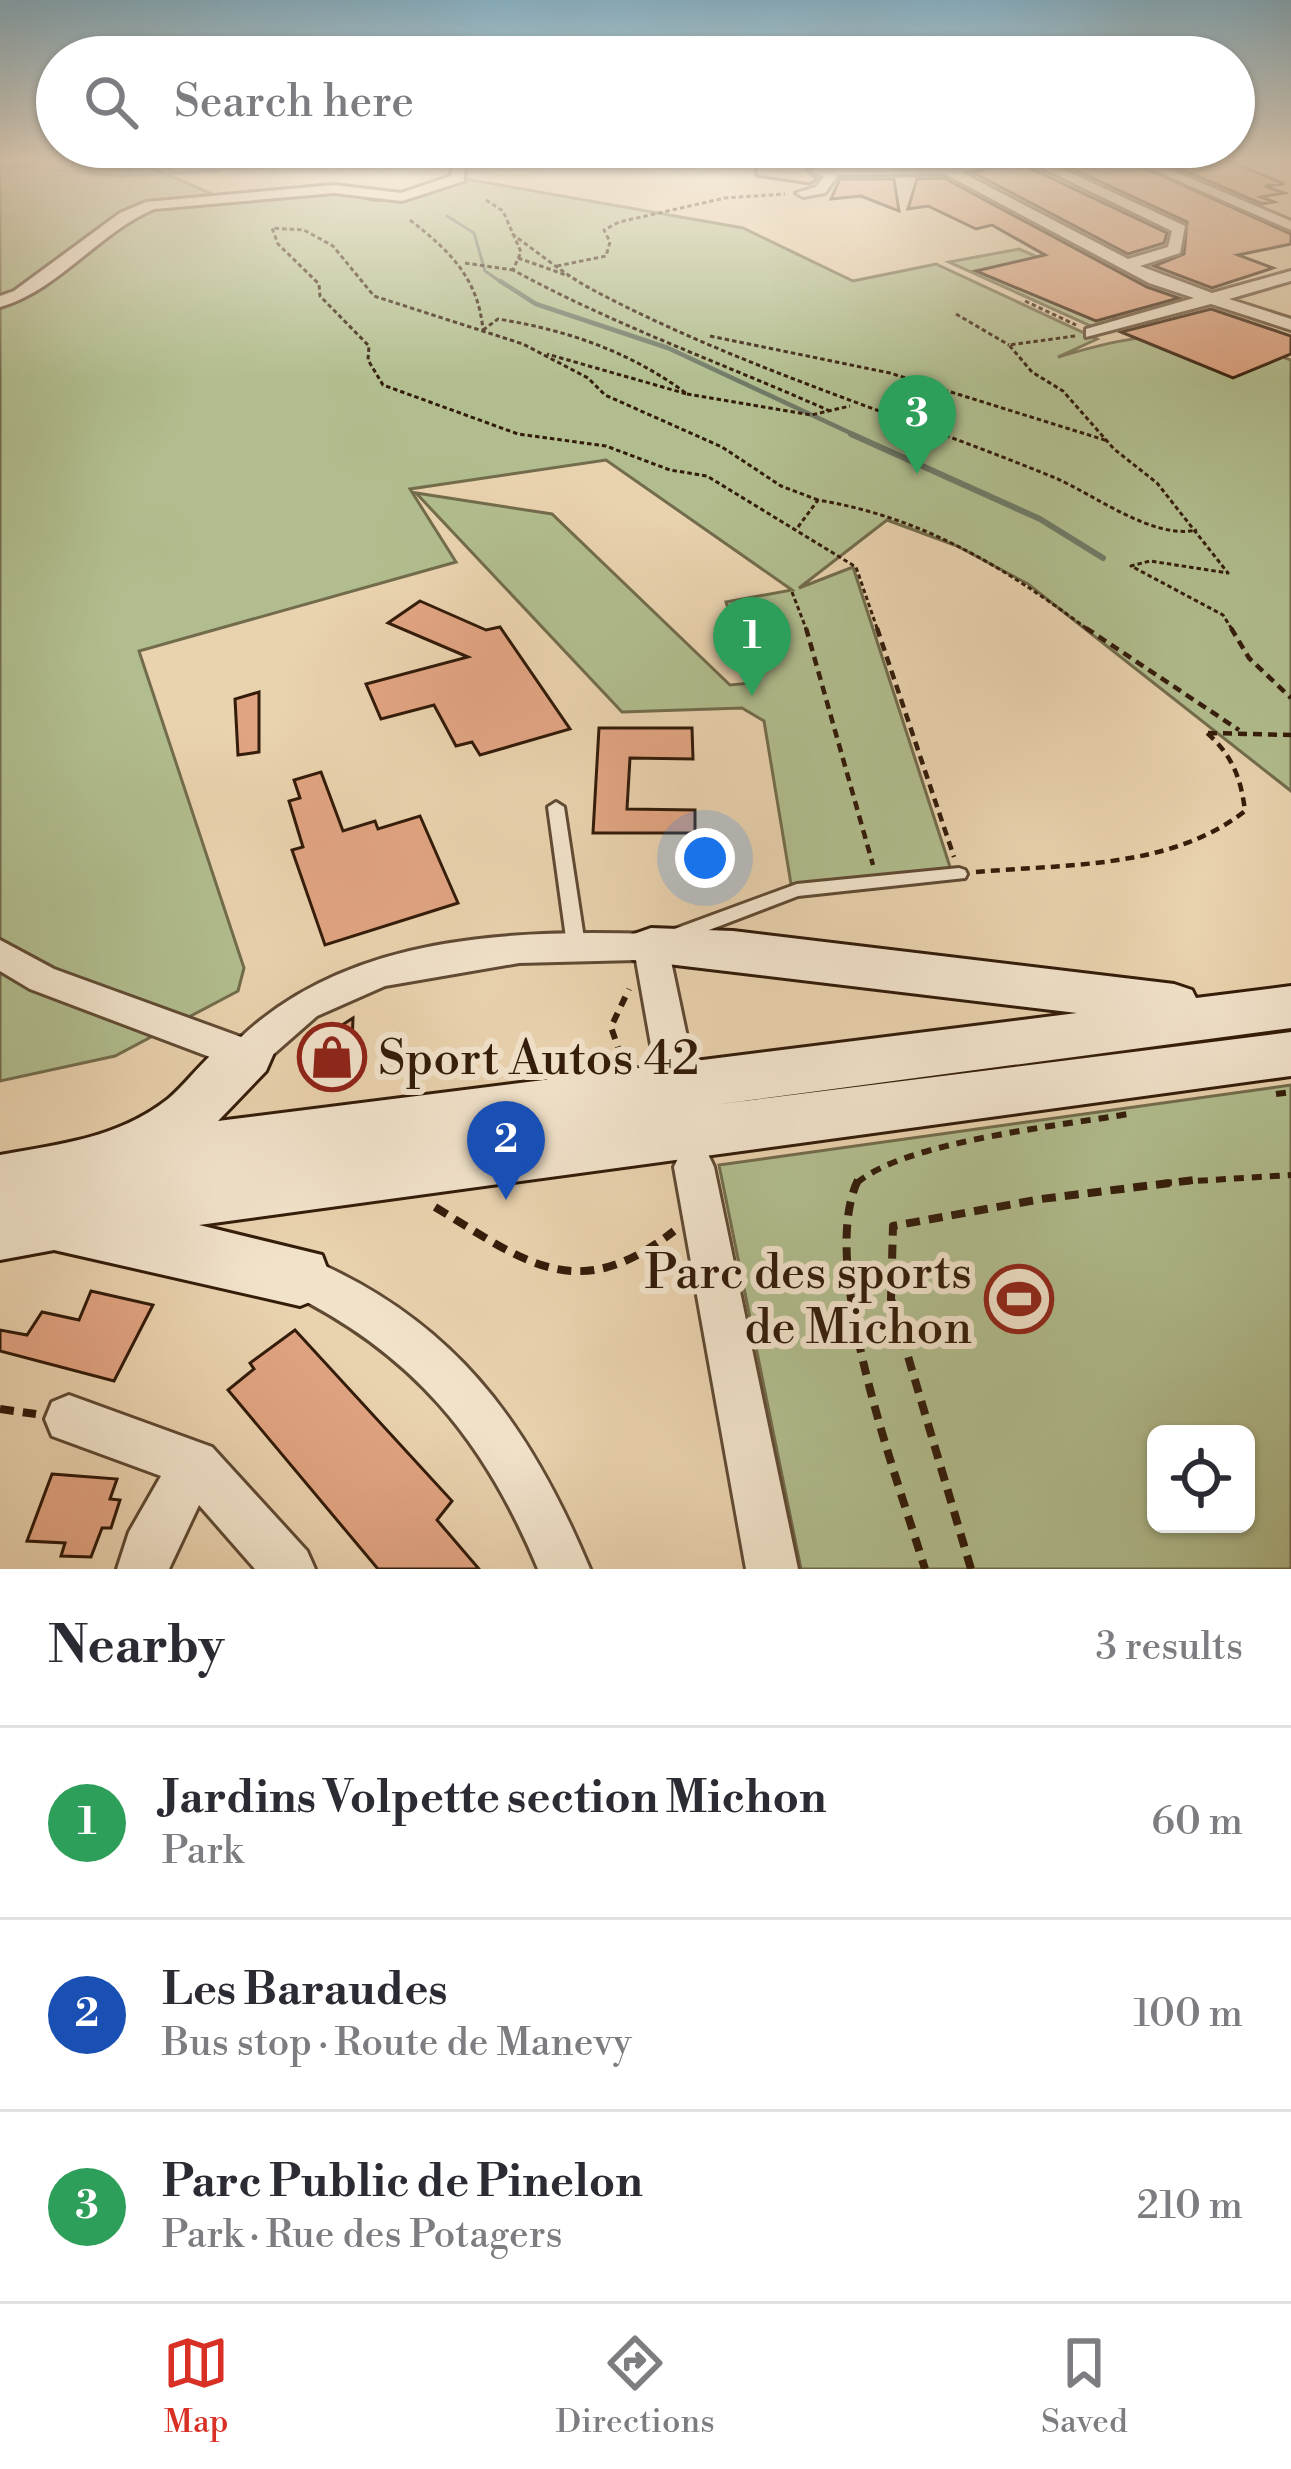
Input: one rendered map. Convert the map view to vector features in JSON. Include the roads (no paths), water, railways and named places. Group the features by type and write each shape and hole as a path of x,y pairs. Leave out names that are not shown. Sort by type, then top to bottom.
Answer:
{"main road":[{"path":"651,947 733,950 1266,1011"},
{"path":"0,1182 115,1160 1266,1011"},
{"path":"115,1160 186,1117 247,1054"},
{"path":"22,1227 1280,1074"},
{"path":"22,1227 300,1276"}],"street":[{"path":"0,302 20,295 102,233"},
{"path":"1068,233 1171,287 1291,325"},
{"path":"1125,265 1175,250 1179,233"},
{"path":"1092,333 1291,277"},
{"path":"0,954 42,979 247,1054 303,1006 382,972 576,945 651,947 672,1057"},
{"path":"698,1188 772,1569"},
{"path":"300,1276 345,1294 427,1350 465,1394 538,1503 564,1569"},
{"path":"69,1419 195,1464 289,1569"},
{"path":"143,1569 147,1550 195,1464"}],"lane":[{"path":"556,807 576,945"},
{"path":"651,947 797,890 959,874"}],"waterway":[{"path":"474,233 485,271 504,284"},
{"path":"500,281 536,304 668,348 859,437"},
{"path":"851,434 1040,519 1103,558"}],"place":[{"name":"Parc Public de Pinelon","path":"917,474"},
{"name":"Jardins Volpette section Michon","path":"752,696"},
{"name":"Sport Autos 42","path":"332,1057"},
{"name":"Les Baraudes","path":"506,1200"},
{"name":"Parc des sports de Michon","path":"1019,1299"}]}
